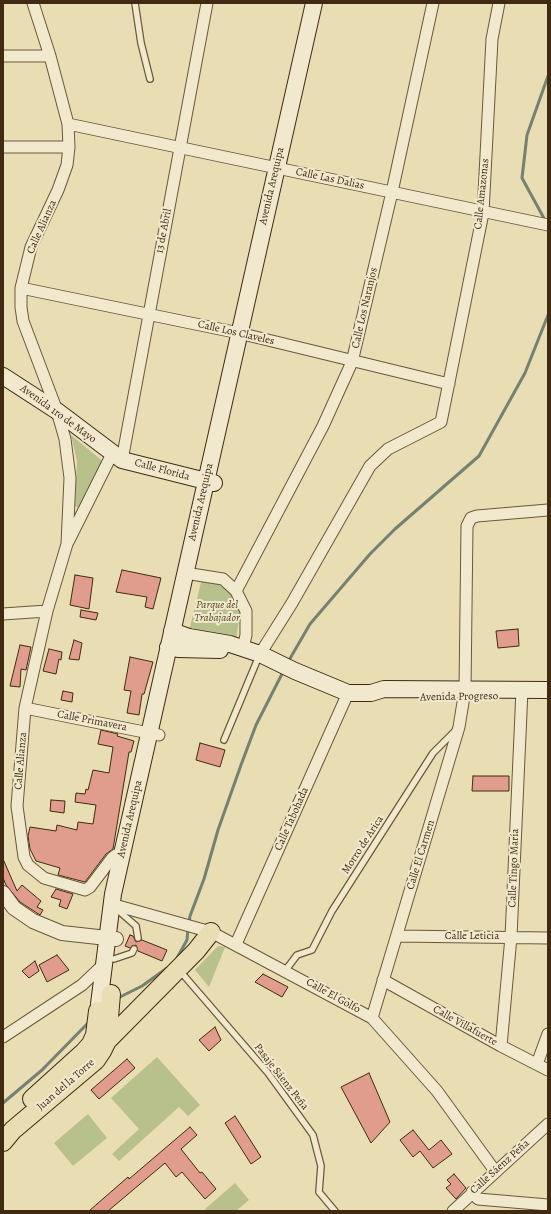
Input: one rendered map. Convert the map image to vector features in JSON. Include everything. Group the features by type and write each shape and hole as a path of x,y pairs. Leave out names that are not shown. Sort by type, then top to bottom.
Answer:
{"main road":[{"name":"Avenida Arequipa","path":"281,169 314,3"},
{"name":"Avenida Arequipa","path":"104,1008 111,938 189,573 281,169 324,3"},
{"name":"Avenida 1ro de Mayo","path":"3,376 57,411 117,457"},
{"name":"Calle Florida","path":"117,457 209,482"},
{"name":"Avenida Progreso","path":"175,641 231,650 243,648 262,654 295,671 348,693 371,693 383,698 521,693 548,690"},
{"name":"Avenida Progreso","path":"521,693 548,696"},
{"name":"Avenida Arequipa","path":"118,908 122,854 154,734"},
{"path":"107,1041 178,969 204,929"},
{"name":"Juan del la Torre","path":"3,1142 13,1130 96,1060 107,1041 104,1008"},
{"name":"Juan del la Torre","path":"3,1124 84,1052 95,1035 104,1008"}],"street":[{"name":"Calle Alianza","path":"32,3 50,56 68,124 69,147 67,165 58,190 31,247 21,288 20,308 23,321 57,411 65,439 70,478 66,544 47,612 25,708 17,806 24,857 28,865 44,878 85,890 90,887 112,858 116,855 122,854"},
{"name":"13 de Abril","path":"117,457 148,315 207,3"},
{"name":"Calle Los Naranjos","path":"236,591 323,426 352,362 392,192 433,3"},
{"name":"Calle Amazonas","path":"262,654 370,466 388,449 441,422 483,213 492,39 499,3"},
{"path":"3,56 50,56"},
{"name":"Calle Las Dalias","path":"68,124 392,192 483,213 548,225"},
{"path":"3,147 69,147"},
{"name":"Calle Los Claveles","path":"21,288 243,334 352,362 449,384"},
{"name":"Calle Alianza","path":"66,544 117,457"},
{"name":"Calle El Carmen","path":"372,1018 459,727 465,695 467,526 471,518 477,516 548,510"},
{"path":"189,573 223,579 236,591 246,611 246,635 243,648"},
{"path":"3,614 47,612"},
{"name":"Calle Tabohada","path":"236,944 348,693"},
{"name":"Calle Tingo María","path":"501,1046 511,936 521,693"},
{"name":"Calle Primavera","path":"25,708 154,734"},
{"path":"3,893 14,908 33,921 62,933 111,938"},
{"name":"Calle El Golfo","path":"118,908 204,929 236,944 372,1018 437,1091 495,1171"},
{"name":"Calle Leticia","path":"397,936 511,936 548,938"},
{"path":"3,1037 82,985 109,962"},
{"name":"Calle Villafuerte","path":"383,980 501,1046 548,1070"},
{"path":"537,1064 548,1034"},
{"name":"Calle Sáenz Peña","path":"453,1211 548,1124"},
{"path":"472,1192 478,1199 548,1205"}],"lane":[{"path":"135,3 141,43 150,79"},
{"path":"224,740 262,654"},
{"name":"Morro de Arica","path":"285,971 297,955 312,950 332,911 433,753 459,727"},
{"path":"118,908 136,926 138,938"},
{"path":"109,962 132,953 134,949"},
{"name":"Pasaje Sáenz Peña","path":"178,969 268,1073 313,1135 321,1166 319,1192 335,1211"}],"green space":[{"path":"71,435 105,463 79,508 75,506 77,461"},
{"name":"Parque del Trabajador","path":"202,578 216,583 232,593 241,605 236,640 189,631"},
{"path":"218,946 225,947 209,987 195,970"},
{"path":"157,1057 200,1105 188,1116 179,1107 119,1161 112,1154 139,1129 111,1098"},
{"path":"88,1114 107,1138 73,1166 54,1143"},
{"path":"235,1183 249,1200 236,1211 207,1211 205,1209"}],"building":[{"path":"122,570 161,578 153,609 145,607 147,597 116,592"},
{"path":"75,575 93,578 89,609 70,605"},
{"path":"81,610 98,613 96,620 80,617"},
{"path":"518,629 519,646 498,648 496,631"},
{"path":"74,640 82,643 79,660 69,659"},
{"path":"20,645 31,647 26,670 21,669 20,687 10,686"},
{"path":"49,649 62,652 56,674 43,671"},
{"path":"130,657 153,662 144,694 142,694 139,715 127,713 131,691 124,690"},
{"path":"63,691 73,693 72,702 61,700"},
{"path":"101,730 118,734 117,736 134,741 131,752 129,752 113,849 106,854 85,882 58,875 60,868 36,861 30,849 28,836 30,827 56,831 57,825 77,830 78,822 93,824 96,805 75,802 76,793 85,794 86,789 88,790 93,770 109,773 113,747 98,744"},
{"path":"200,743 225,750 220,767 196,760"},
{"path":"473,776 509,776 509,791 472,791"},
{"path":"51,800 65,801 64,813 50,811"},
{"path":"3,859 17,891 22,885 41,901 37,907 43,910 40,915 20,902 6,885 3,878"},
{"path":"56,889 73,894 67,909 59,906 61,900 51,897"},
{"path":"130,935 133,936 136,942 142,940 167,950 162,961 138,951 136,945 130,948 125,946"},
{"path":"57,955 69,970 47,982 39,965"},
{"path":"35,961 39,971 29,978 22,971"},
{"path":"263,974 288,987 282,997 255,982"},
{"path":"215,1027 221,1040 209,1051 199,1040"},
{"path":"127,1059 135,1068 99,1099 91,1090"},
{"path":"369,1073 390,1122 371,1143 341,1087"},
{"path":"235,1116 261,1157 251,1164 225,1123"},
{"path":"190,1127 197,1135 181,1149 200,1173 202,1172 216,1189 205,1199 182,1172 176,1177 165,1163 108,1211 89,1211 128,1177 129,1179"},
{"path":"413,1130 429,1150 441,1140 452,1154 433,1168 420,1151 413,1157 400,1140"},
{"path":"454,1174 466,1188 456,1199 446,1188 451,1184 447,1180"}],"waterway":[{"path":"546,222 522,178 527,135 548,76"},
{"path":"288,662 310,624 370,554 395,529 479,456 525,373 548,315"},
{"path":"189,923 190,916 204,879 218,830 256,725 284,670"},
{"path":"177,958 187,940 188,929"},
{"path":"116,999 142,986 167,968"},
{"path":"3,1103 42,1070 89,1022"}]}
